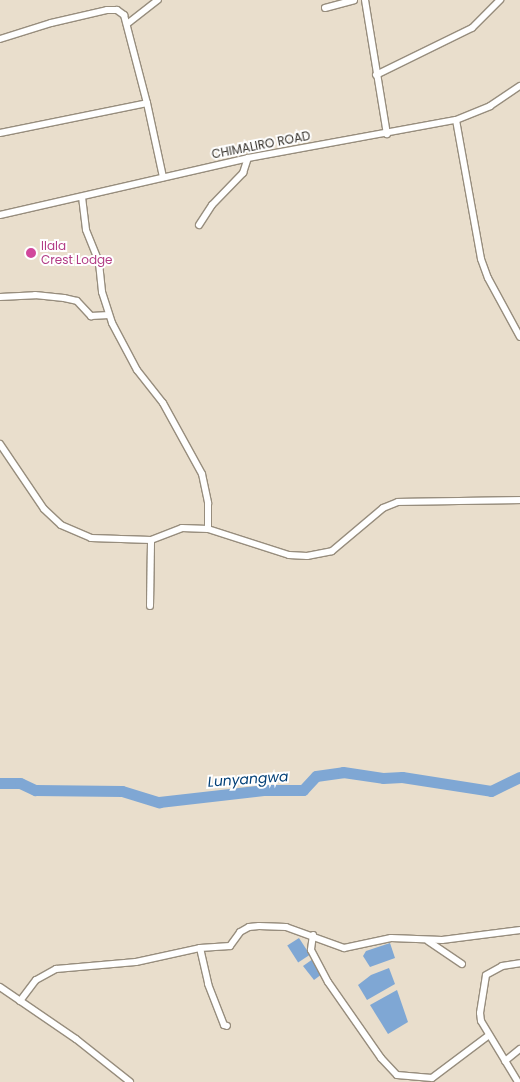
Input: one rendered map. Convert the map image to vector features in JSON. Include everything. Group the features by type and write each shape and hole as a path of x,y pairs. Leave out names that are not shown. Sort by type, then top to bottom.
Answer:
{"street":[{"path":"127,24 158,0"},
{"path":"325,8 354,0"},
{"path":"365,0 387,134"},
{"path":"376,75 472,28 500,0"},
{"path":"0,39 51,23 107,10 117,10 124,15 147,103 163,177"},
{"name":"CHIMALIRO ROAD","path":"0,215 248,158 456,120 490,106 520,86"},
{"path":"0,133 147,103"},
{"path":"456,120 481,259 488,278 520,337"},
{"path":"199,225 212,205 243,173 248,158"},
{"path":"82,197 86,230 99,262 102,292 113,327 135,366 164,402 202,474 208,503 208,529"},
{"path":"0,297 35,295 72,299 80,303 91,316 109,315"},
{"path":"0,444 44,509 61,525 91,538 151,540 182,528 208,529 289,556 307,556 332,551 383,508 398,502 520,500"},
{"path":"150,606 151,540"},
{"path":"20,1002 36,980 56,969 136,962 200,948 233,945 240,932 249,927 286,927 313,935 344,948 391,938 428,941 520,930"},
{"path":"313,935 311,950 328,982 381,1058 401,1080 434,1080 489,1035"},
{"path":"428,941 462,964"},
{"path":"200,948 208,984 224,1025 227,1026"},
{"path":"518,1082 481,1021 480,1013 486,974 502,966 520,963"},
{"path":"0,987 76,1039 130,1082"},
{"path":"505,1061 520,1049"}],"water":[{"path":"299,938 310,955 298,962 287,946"},
{"path":"390,943 395,958 370,967 363,956 366,951"},
{"path":"313,959 322,974 314,980 303,966"},
{"path":"389,968 395,984 367,1000 358,985 371,975"},
{"path":"397,990 408,1022 388,1034 370,1005"}],"waterway":[{"name":"Lunyangwa","path":"0,783 20,783 35,790 122,791 159,802 265,790 303,790 316,776 343,772 383,778 402,777 491,791 520,777"}],"place":[{"name":"Ilala Crest Lodge","path":"31,253"}]}
